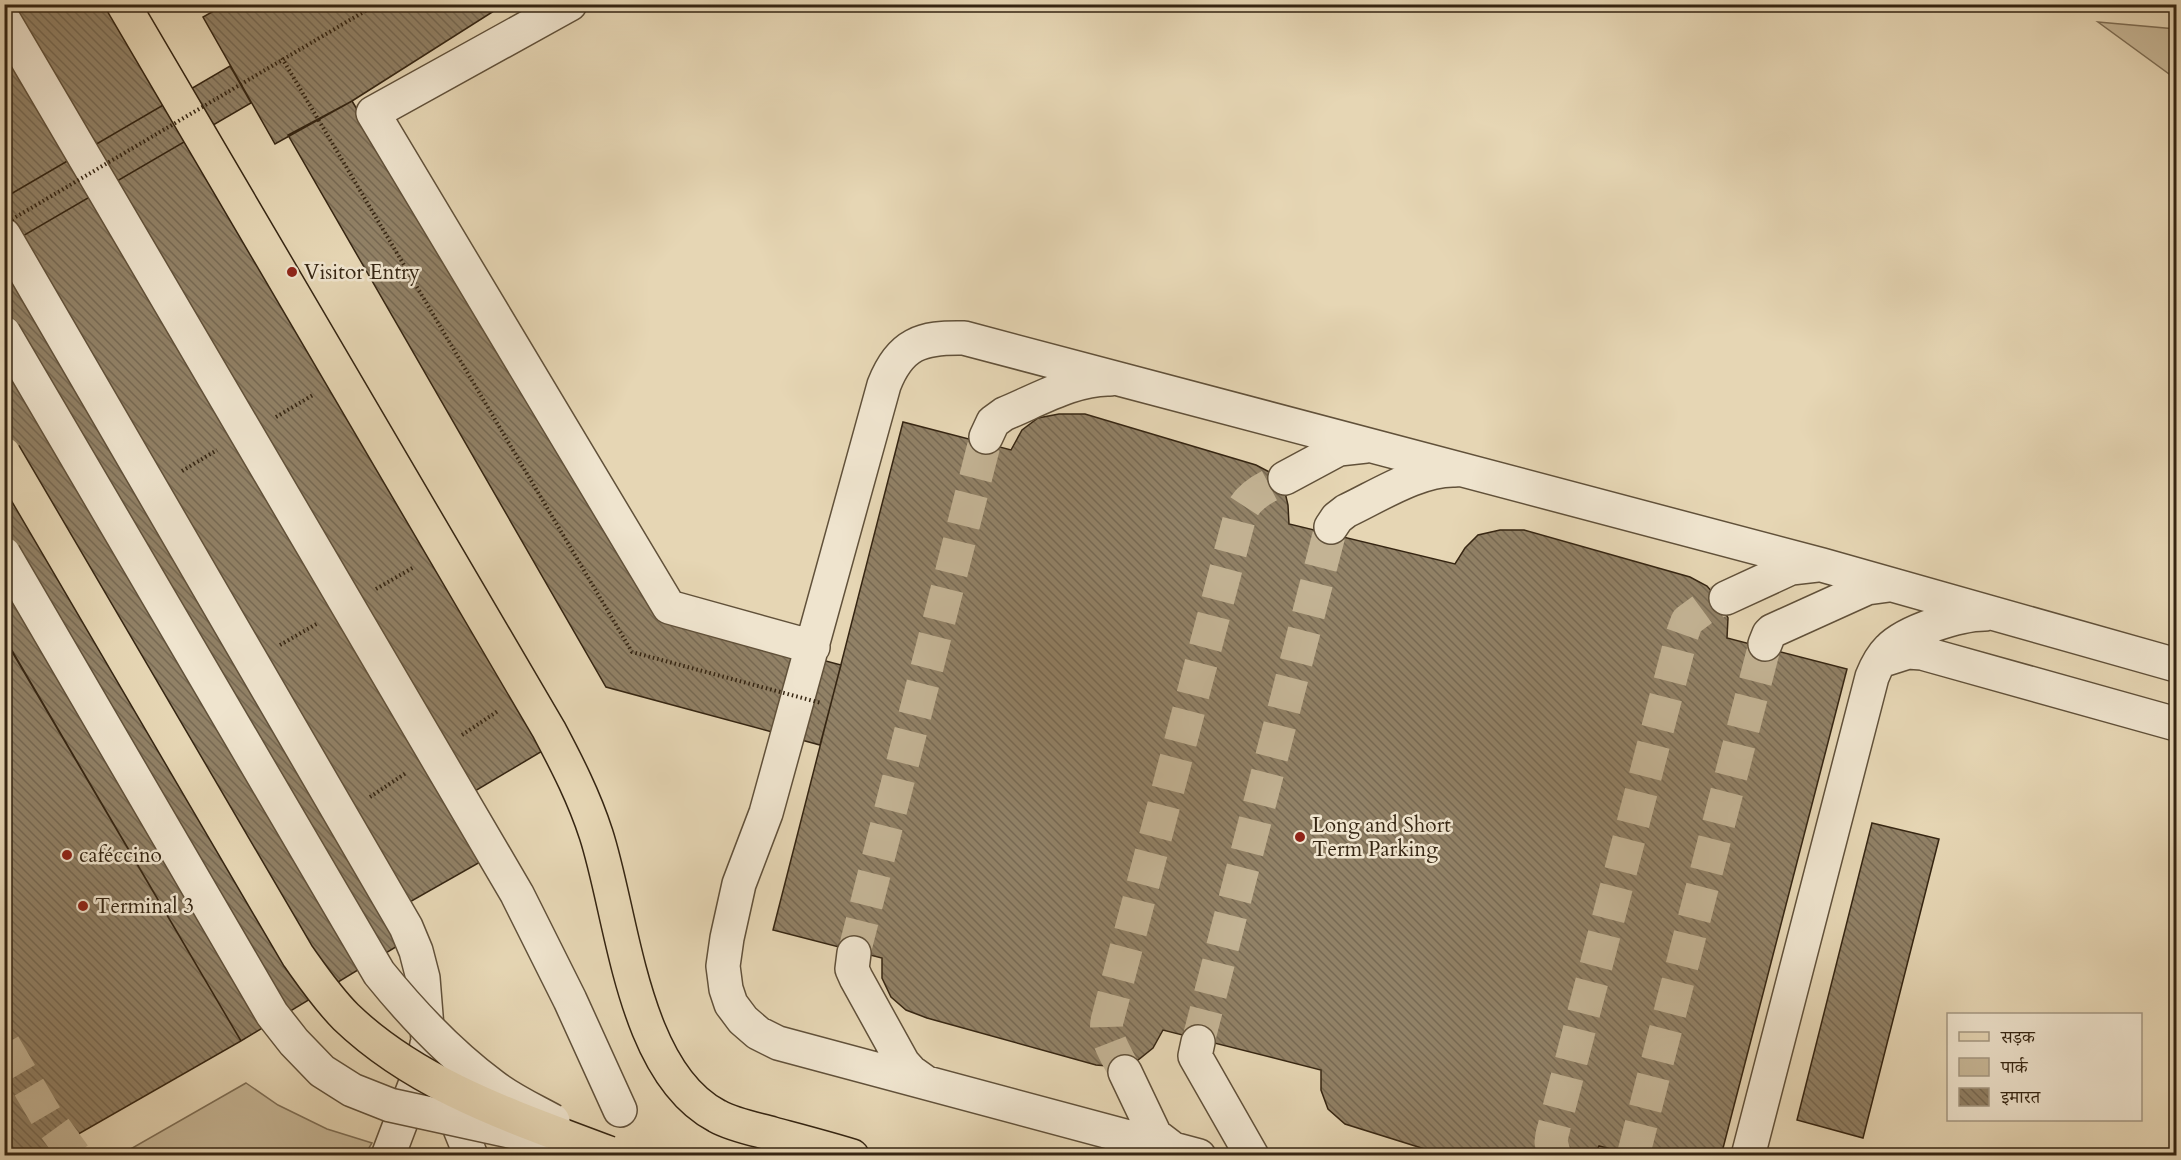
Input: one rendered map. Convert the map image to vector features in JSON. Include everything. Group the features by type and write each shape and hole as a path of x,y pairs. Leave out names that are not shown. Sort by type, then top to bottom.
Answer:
{"main road":[{"path":"123,4 549,730 574,778 596,834 649,1035 667,1069 687,1094 716,1116 754,1129 852,1155"},
{"path":"4,454 298,956 321,988 346,1016 376,1043 423,1075 489,1107 614,1154"}],"lane":[{"path":"570,4 373,113 669,607 813,647"},
{"path":"4,20 517,894 570,1000 620,1110"},
{"path":"4,235 406,927 416,951 423,978 428,1041 433,1062 471,1155"},
{"path":"4,333 379,973 442,1045 495,1088 614,1154"},
{"path":"1186,1152 778,1043 758,1033 743,1020 731,1004 726,989 723,966 739,884 766,813 884,385 891,368 903,351 941,337 964,338 1822,565 2176,665"},
{"path":"986,437 993,422 1004,414 1082,382 1119,379"},
{"path":"1285,478 1339,448 1371,446"},
{"path":"1331,527 1346,511 1425,473 1463,470"},
{"path":"4,554 272,1014 294,1042 322,1071 352,1090 390,1105 614,1154"},
{"path":"1726,598 1791,567 1822,565"},
{"path":"1765,644 1772,632 1867,588 1894,585"},
{"path":"1748,1155 1872,677 1879,662 1900,640 1958,616 1992,614"},
{"path":"1879,662 1893,655 1908,652 1922,653 2176,724"},
{"path":"854,953 852,969 856,978 903,1063 927,1083"},
{"path":"388,1155 424,1061 428,1041"},
{"path":"1198,1042 1196,1056 1252,1155"},
{"path":"1125,1072 1155,1135 1186,1152"}],"path":[{"path":"4,224 377,4"},
{"path":"282,58 632,652 821,703"}],"green space":[{"path":"2098,22 2176,29 2176,79"},
{"path":"246,1083 278,1105 327,1129 372,1143 364,1156 120,1155"}],"building":[{"path":"8,4 114,4 544,750 470,794"},
{"path":"226,4 505,4 352,101 275,144 203,17"},
{"path":"4,45 482,861 408,903 4,214"},
{"path":"230,66 251,103 4,247 4,198"},
{"path":"352,101 661,617 841,665 820,745 606,687 288,135"},
{"path":"4,251 404,942 241,1041 4,637"},
{"name":"Long and Short Term Parking","path":"1059,414 1085,414 1256,465 1273,474 1284,488 1289,524 1455,564 1465,548 1478,535 1500,530 1524,530 1690,577 1707,586 1720,601 1728,618 1727,638 1847,669 1721,1156 1637,1156 1599,1146 1594,1156 1447,1156 1345,1124 1328,1109 1321,1090 1321,1070 1163,1030 1153,1048 1138,1060 1119,1067 1096,1065 927,1018 906,1010 891,997 882,978 882,958 773,930 903,422 1011,450 1022,430 1038,418"},
{"name":"Terminal 3","path":"4,638 241,1041 40,1156 4,1156"},
{"path":"1872,823 1939,839 1863,1138 1797,1120"}],"tunnel":[{"path":"854,953 986,437"},
{"path":"1125,1072 1109,1040 1107,1021 1241,512 1254,495 1285,478"},
{"path":"1198,1042 1331,527"},
{"path":"1555,1156 1551,1142 1552,1135 1682,635 1687,621 1706,607 1726,598"},
{"path":"1633,1156 1765,644"},
{"path":"4,1045 46,1116 75,1156"}],"place":[{"name":"Visitor Entry","path":"292,272"},
{"name":"Long and Short Term Parking","path":"1300,837"},
{"name":"caféccino","path":"67,855"},
{"name":"Terminal 3","path":"83,906"}]}
